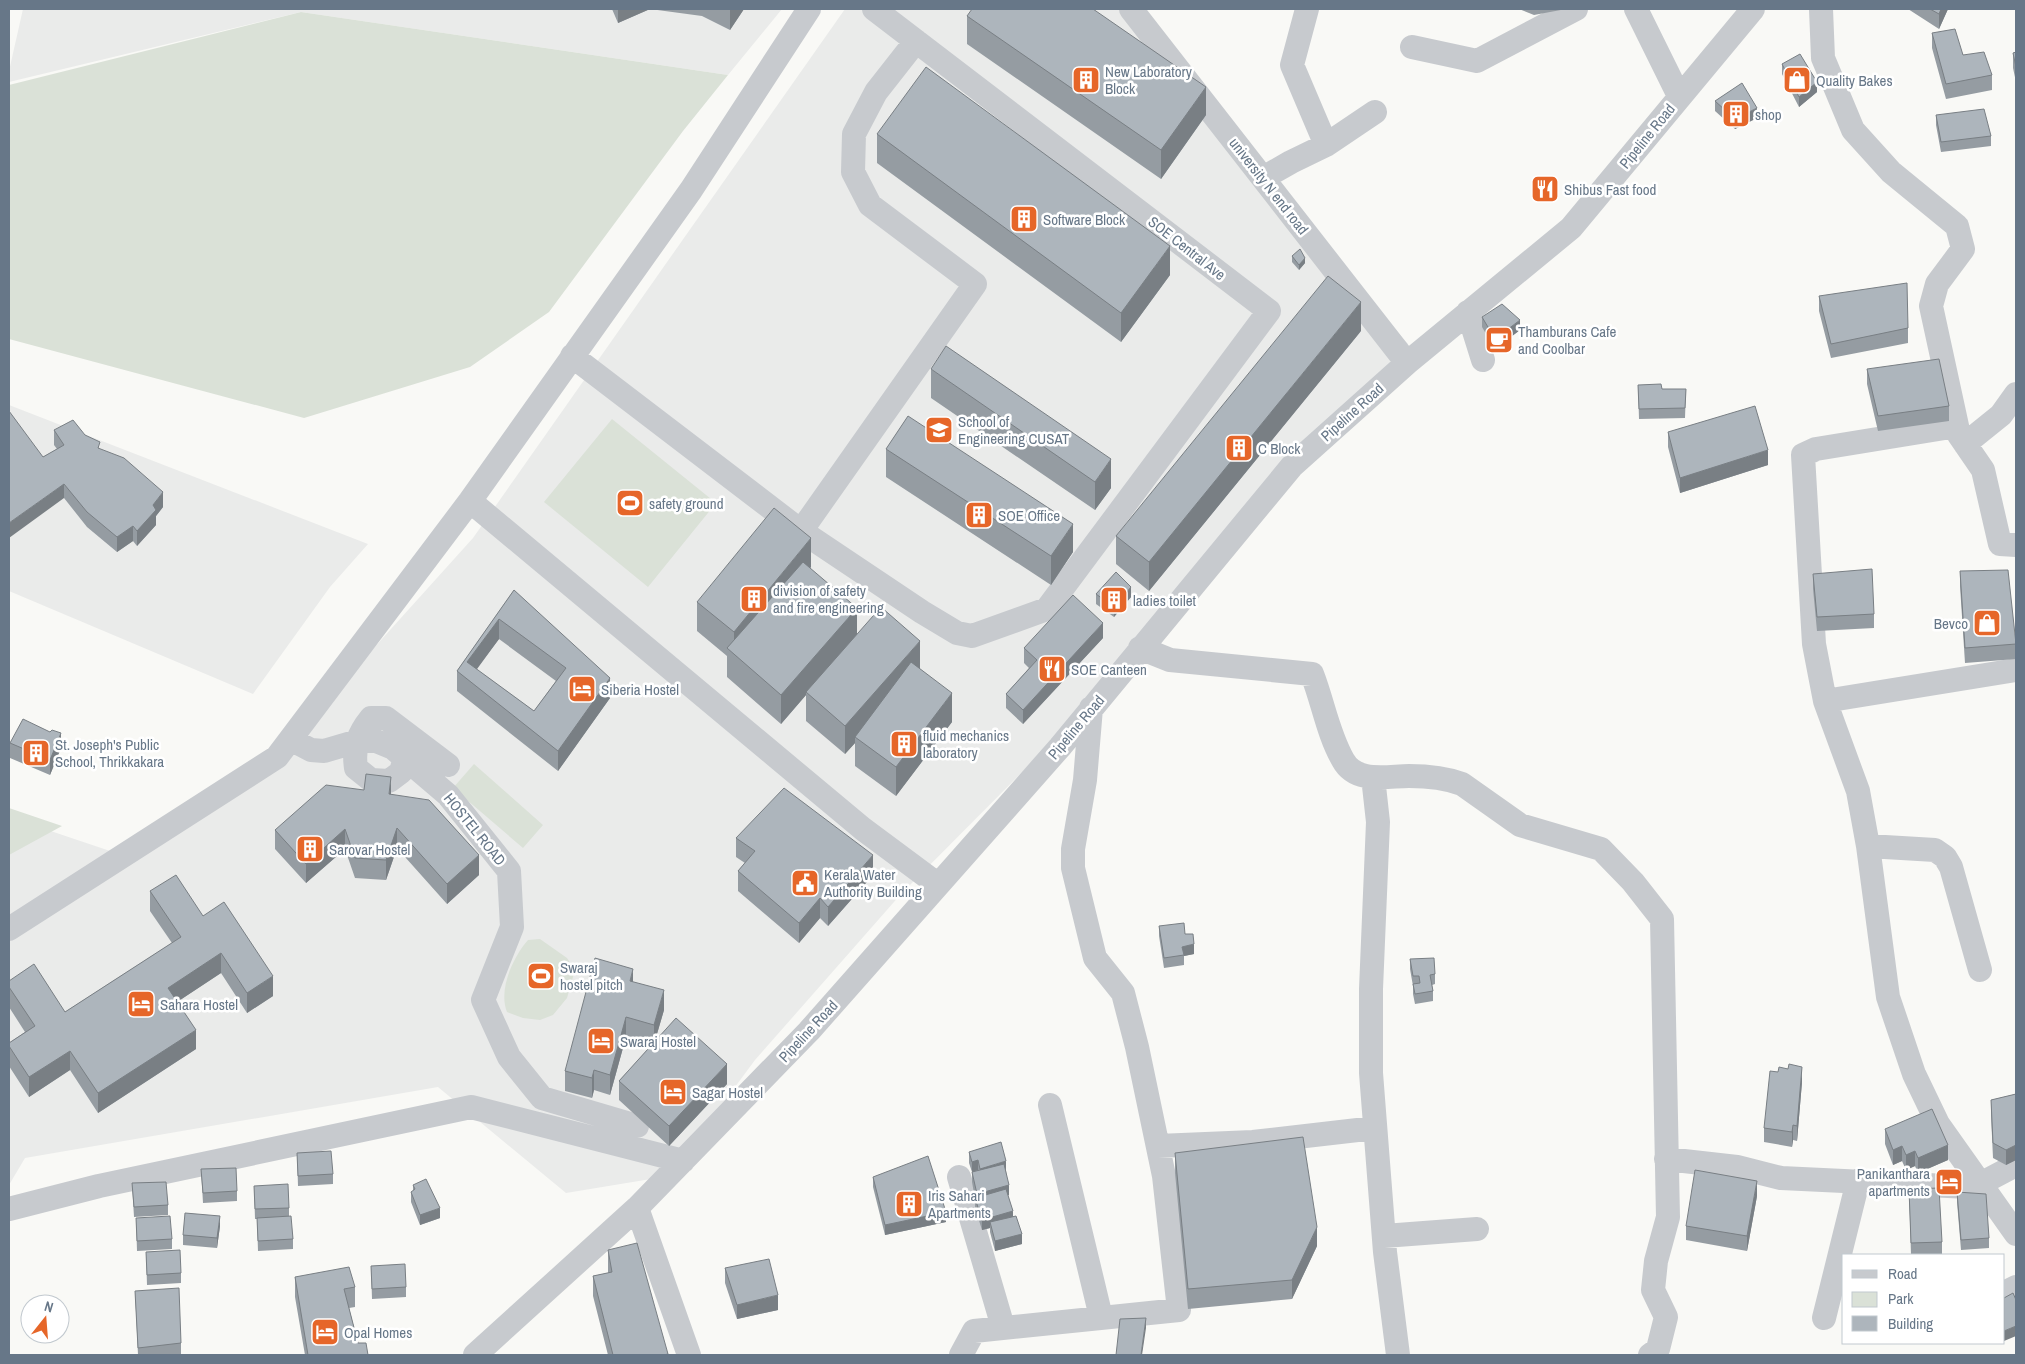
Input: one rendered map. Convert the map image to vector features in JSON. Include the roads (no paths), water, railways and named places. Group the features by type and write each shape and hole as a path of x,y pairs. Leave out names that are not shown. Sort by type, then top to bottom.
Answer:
{"street":[{"path":"9,929 277,758 470,501 691,190 809,9"},
{"name":"SOE Central Ave","path":"801,531 922,612 957,633 972,636 1047,609 1269,311 874,9"},
{"name":"university N end road","path":"1131,9 1407,363"},
{"path":"1307,9 1292,65 1326,146"},
{"path":"1412,47 1477,61 1576,9"},
{"path":"1636,9 1679,96"},
{"name":"Pipeline Road","path":"475,1355 638,1208 809,1031 1060,747 1292,466 1407,363 1571,228 1753,9"},
{"path":"1821,9 1823,58 1853,130 1891,172 1957,226 1963,249 1937,284 1931,306 1961,435 1983,470 2000,544 2016,545"},
{"path":"572,356 801,531 975,284 870,205 853,172 854,134 876,92 916,41"},
{"path":"1263,178 1291,162 1326,146 1375,112"},
{"path":"1468,312 1483,360"},
{"path":"2016,394 2001,415 1961,435 1816,449 1803,455 1814,644 1825,702 1858,791 1868,846 1888,997 1914,1074 1938,1124 2016,1234"},
{"path":"470,501 863,829 937,884"},
{"path":"1140,648 1170,660 1312,674 1331,734 1344,762 1357,774 1452,780 1462,784 1520,825 1601,850 1633,882 1662,919 1668,1217 1656,1261 1653,1290 1666,1317 1658,1349 1650,1355"},
{"path":"1825,702 2016,670"},
{"path":"961,1355 974,1331 1179,1310 1164,1176 1137,1047 1123,994 1095,958 1072,868 1073,849 1085,780 1091,708"},
{"path":"405,757 400,772 389,781 371,780 356,768 354,752 362,730 371,718 386,718 448,765"},
{"name":"HOSTEL ROAD","path":"292,740 311,750 324,750 358,741 376,741 393,748 448,795 509,871 512,928 483,1000 509,1057 542,1098 637,1126"},
{"path":"1382,777 1378,822 1371,989 1371,1073 1384,1236 1398,1355"},
{"path":"1868,846 1935,850 1945,857 1951,867 1980,970"},
{"path":"1050,1105 1101,1318"},
{"path":"9,1209 99,1186 471,1107 683,1161"},
{"path":"1158,1146 1253,1142 1375,1128"},
{"path":"1666,1159 1738,1167 1781,1178 1969,1188 2016,1164"},
{"path":"959,1176 1003,1327"},
{"path":"1824,1318 1858,1181"},
{"path":"638,1208 690,1355"},
{"path":"1384,1236 1477,1229"}],"place":[{"name":"New Laboratory Block","path":"1086,80"},
{"name":"Quality Bakes","path":"1797,80"},
{"name":"shop","path":"1736,114"},
{"name":"Shibus Fast food","path":"1545,189"},
{"name":"Software Block","path":"1024,219"},
{"name":"Thamburans Cafe and Coolbar","path":"1499,340"},
{"name":"School of Engineering CUSAT","path":"939,430"},
{"name":"C Block","path":"1239,448"},
{"name":"safety ground","path":"630,503"},
{"name":"SOE Office","path":"979,515"},
{"name":"division of safety and fire engineering","path":"754,599"},
{"name":"ladies toilet","path":"1114,600"},
{"name":"Bevco","path":"1987,623"},
{"name":"SOE Canteen","path":"1052,669"},
{"name":"Siberia Hostel","path":"582,689"},
{"name":"fluid mechanics laboratory","path":"904,744"},
{"name":"St. Joseph's Public School, Thrikkakara","path":"36,753"},
{"name":"Sarovar Hostel","path":"310,849"},
{"name":"Kerala Water Authority Building","path":"805,883"},
{"name":"Swaraj hostel pitch","path":"541,976"},
{"name":"Sahara Hostel","path":"141,1004"},
{"name":"Swaraj Hostel","path":"601,1041"},
{"name":"Sagar Hostel","path":"673,1092"},
{"name":"Panikanthara apartments","path":"1949,1182"},
{"name":"Iris Sahari Apartments","path":"909,1204"},
{"name":"Opal Homes","path":"325,1332"}]}
